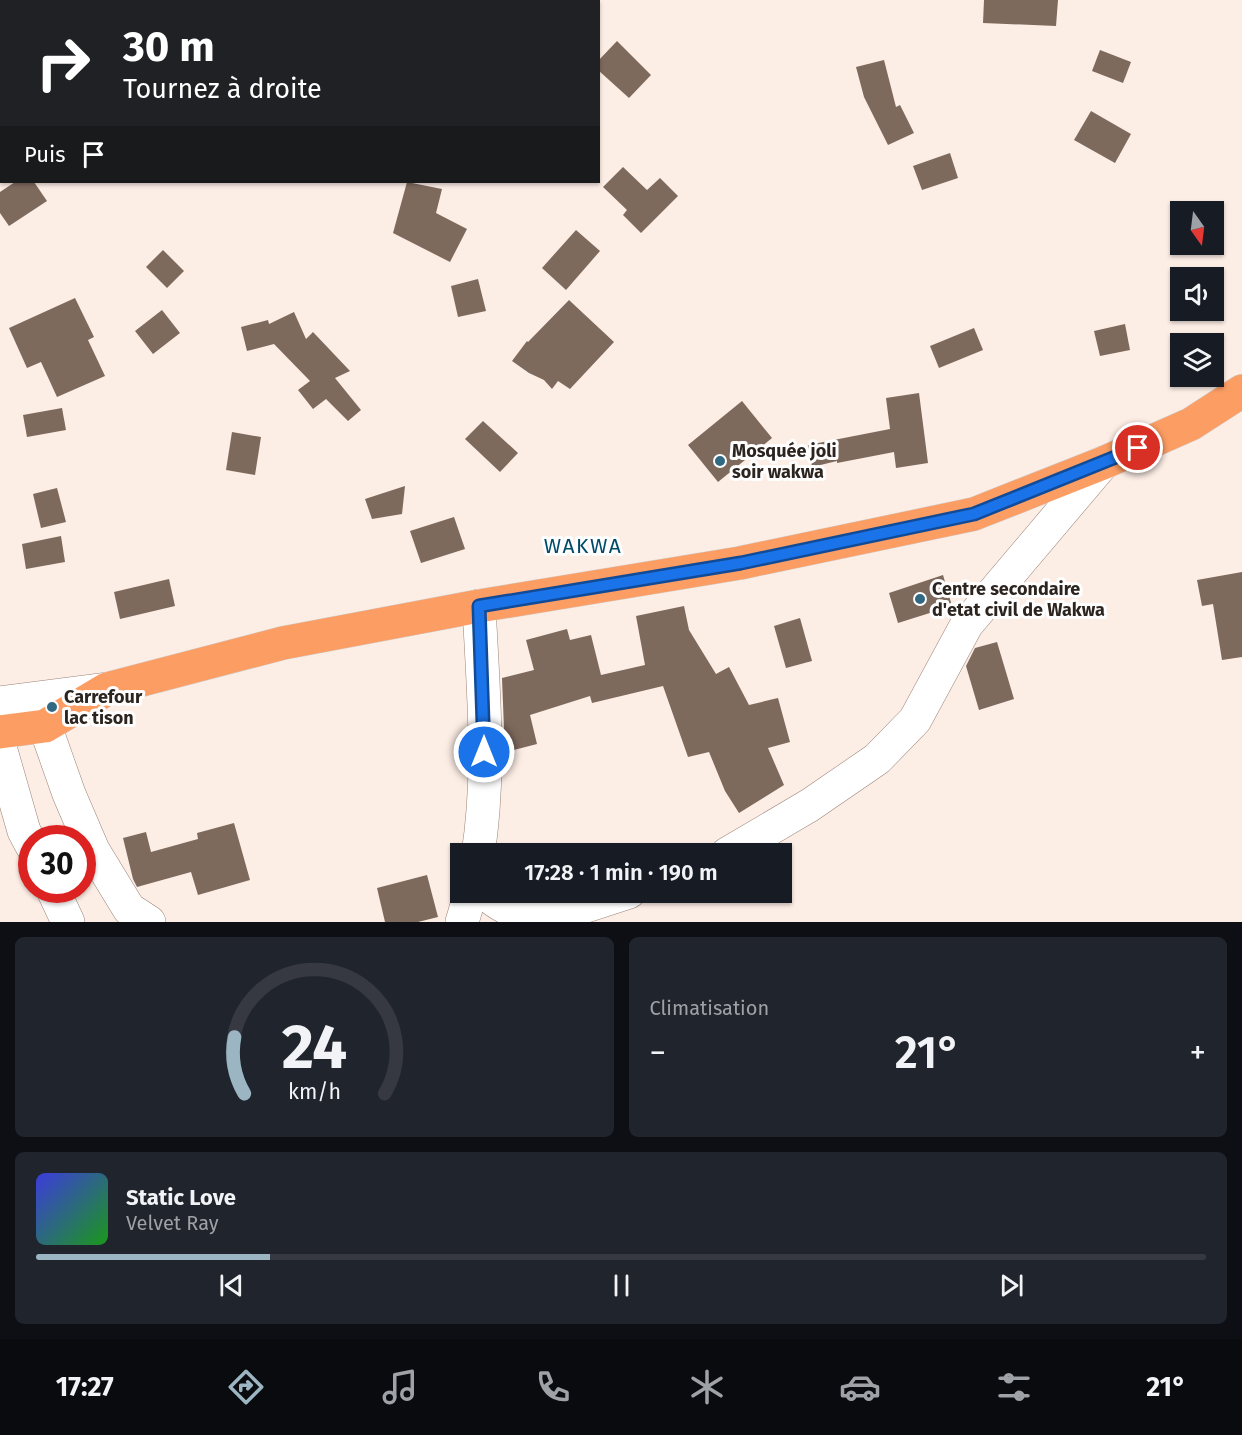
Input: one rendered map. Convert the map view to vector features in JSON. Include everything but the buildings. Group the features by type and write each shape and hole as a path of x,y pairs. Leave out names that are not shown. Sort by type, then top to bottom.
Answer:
{"highway":[{"path":"0,732 45,726 107,689 283,644 479,606 741,563 974,514 1103,464 1191,424 1242,391"}],"street":[{"path":"746,843 810,805 877,759 915,720 967,624 1103,464"},
{"path":"479,606 485,729 484,820 480,843"},
{"path":"0,703 107,689"},
{"path":"45,726 69,794 93,850 129,909 150,922"},
{"path":"0,747 22,825"},
{"path":"59,903 68,922"},
{"path":"462,922 468,903"},
{"path":"498,903 517,914 540,921 595,903"}],"place":[{"name":"Mosquée joli soir wakwa","path":"720,461"},
{"name":"Centre secondaire d'etat civil de Wakwa","path":"920,599"},
{"name":"Carrefour lac tison","path":"52,707"}],"district":[{"name":"WAKWA","path":"583,546"}],"route":[{"path":"484,752 479,606 741,563 974,514 1138,448"}]}
